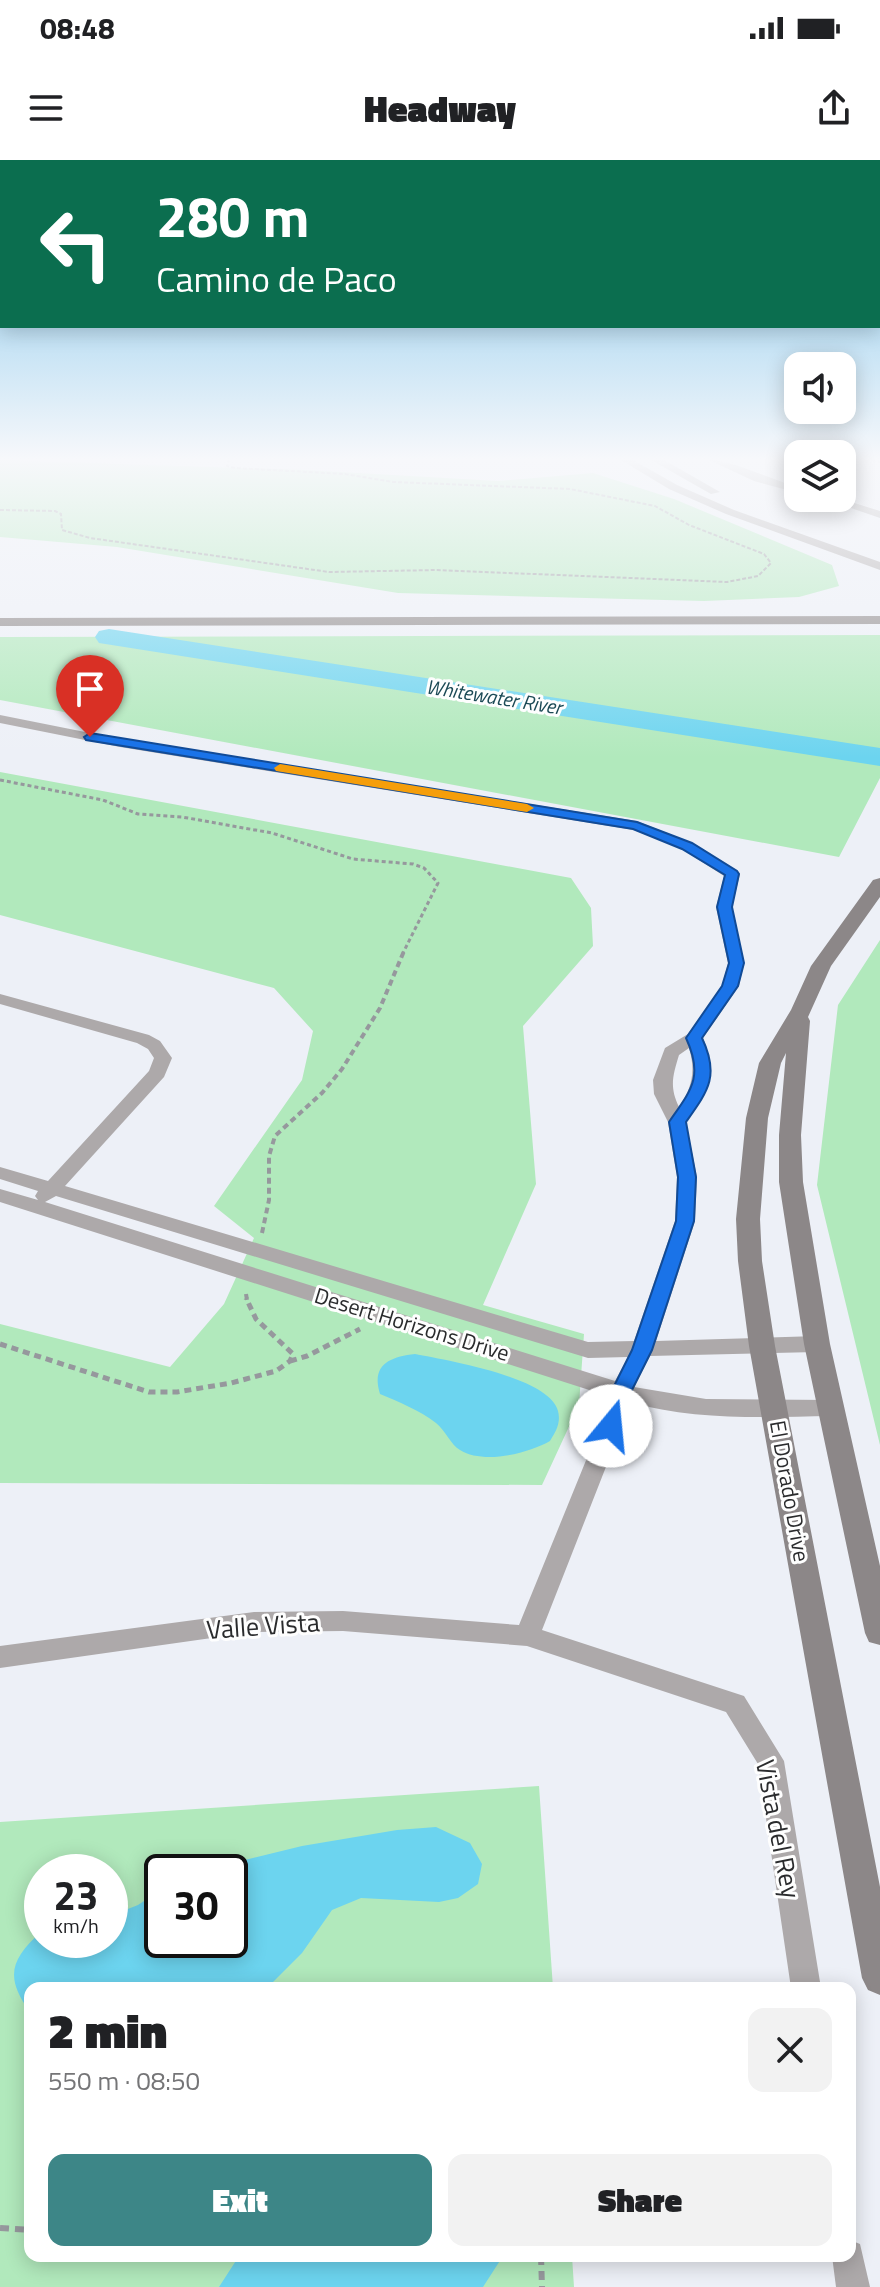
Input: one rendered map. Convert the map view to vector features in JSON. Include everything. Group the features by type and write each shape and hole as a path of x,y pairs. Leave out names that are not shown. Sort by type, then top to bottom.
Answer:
{"main road":[{"path":"0,622 880,620"},
{"name":"El Dorado Drive","path":"880,884 821,966 801,1010 770,1063 757,1118 750,1173 750,1261 762,1346 880,1978"},
{"name":"El Dorado Drive","path":"801,1010 790,1135 791,1182 817,1344 880,1633"}],"street":[{"path":"0,719 120,743 637,826 687,846 732,874 724,907 736,963 730,986 694,1038 671,1052 662,1080 663,1094 677,1122 687,1177 685,1221 642,1350 620,1394 611,1426 527,1636"},
{"path":"0,999 143,1039 154,1045 163,1058 158,1073 36,1205"},
{"path":"677,1122 702,1087 703,1056 694,1038"},
{"name":"Desert Horizons Drive","path":"0,1173 588,1350 817,1344"},
{"name":"Desert Horizons Drive","path":"0,1195 583,1377 620,1394 693,1409 832,1408"},
{"name":"Valle Vista","path":"0,1657 254,1622 343,1621 527,1636"},
{"name":"Vista del Rey","path":"527,1636 735,1704 771,1761 805,1982"},
{"path":"849,2262 853,2287"}],"path":[{"path":"254,559 329,572 437,570 711,583 756,578 771,563 768,559"},
{"path":"0,780 103,800 138,814 182,817 272,833 353,859 413,864 424,868 438,883 435,894 407,942 380,1008 342,1069 322,1093 275,1136 269,1156 269,1200 261,1240"},
{"path":"246,1288 245,1303 293,1354 290,1361"},
{"path":"0,1344 149,1392 177,1392 231,1383 276,1371 290,1361 356,1332 378,1314"},
{"path":"0,2228 24,2230"},
{"path":"541,2262 542,2287"}],"green space":[{"path":"192,559 818,559 832,565 839,586 799,597 704,601 398,593"},
{"path":"880,635 880,778 839,857 0,700 0,637"},
{"path":"0,772 571,878 591,908 593,946 523,1026 536,1184 483,1305 584,1334 579,1405 542,1485 0,1483 0,1324 170,1367 224,1304 254,1238 214,1206 302,1080 313,1031 274,988 0,915"},
{"path":"880,940 880,1445 817,1185 838,1005"},
{"path":"539,1786 553,1982 24,1982 24,2262 572,2262 574,2287 0,2287 0,1822"}],"water":[{"path":"415,1354 495,1372 536,1389 551,1399 558,1411 558,1423 550,1441 506,1456 481,1457 460,1450 429,1418 380,1394 378,1376 384,1364 397,1357"},
{"path":"436,1827 470,1843 482,1864 478,1884 458,1898 439,1902 361,1898 332,1910 302,1953 273,1982 24,1982 24,2002 22,1999 14,1978 18,1959 24,1949 24,1958 128,1958 128,1909 144,1901 144,1958 248,1958 248,1859 302,1846 397,1830"},
{"path":"235,2262 499,2262 483,2287 219,2287"}],"waterway":[{"name":"Whitewater River","path":"109,637 880,757"}],"slow traffic":[{"path":"280,768 527,808"}],"route":[{"path":"90,737 637,826 687,846 732,874 724,907 736,963 730,986 694,1038 703,1056 702,1087 677,1122 687,1177 685,1221 642,1350 620,1394 611,1426"}]}
